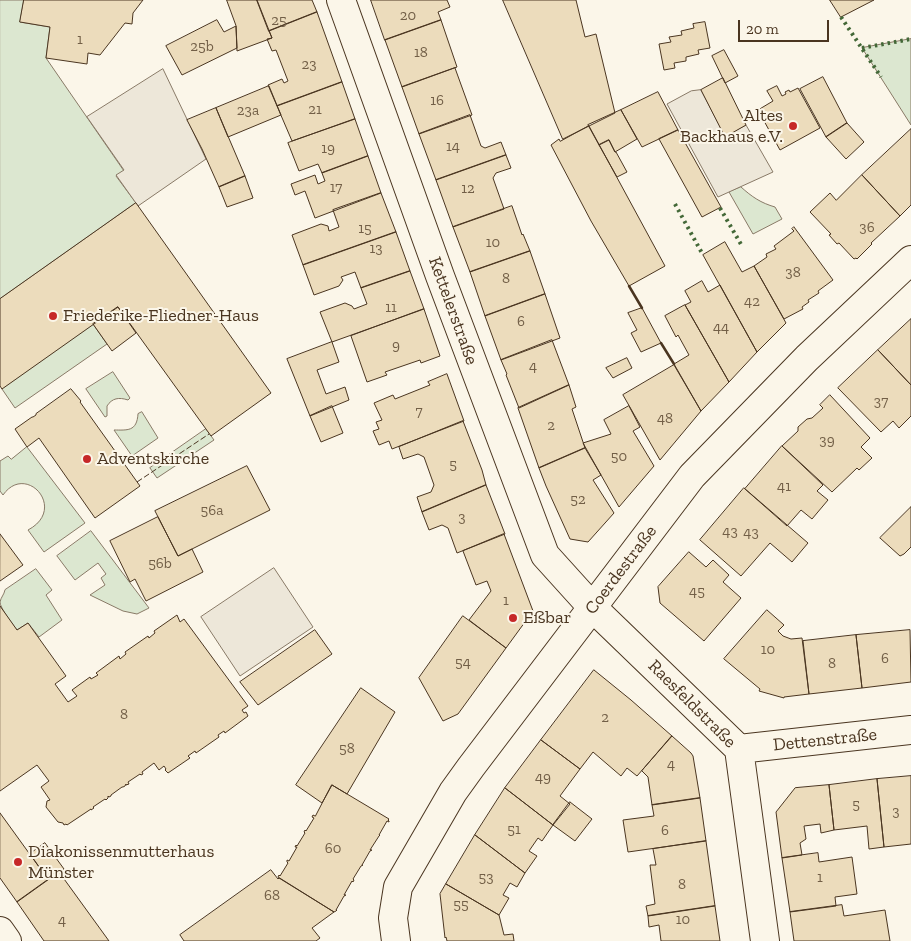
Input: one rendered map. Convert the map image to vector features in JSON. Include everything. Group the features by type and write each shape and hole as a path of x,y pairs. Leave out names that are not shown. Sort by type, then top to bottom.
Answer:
{"street":[{"name":"Kettelerstraße","path":"341,0 440,276 545,555 592,607"},
{"name":"Coerdestraße","path":"395,932 398,887 453,792 692,476 807,358 911,260"},
{"name":"Raesfeldstraße","path":"592,607 739,750 765,941"},
{"name":"Dettenstraße","path":"739,750 911,730"},
{"path":"0,931 8,941"}],"green space":[{"path":"0,0 24,0 20,22 50,27 46,58 124,171 116,176 136,203 0,299"},
{"path":"911,39 911,125 862,48"},
{"path":"741,187 765,204 775,207 782,219 753,234 729,192"},
{"path":"93,324 107,344 15,408 2,389"},
{"path":"113,372 130,398 128,400 119,398 111,401 107,406 107,416 105,417 86,389"},
{"path":"142,412 158,438 132,456 114,430 130,429 136,424 138,414"},
{"path":"206,429 214,440 157,478 150,468"},
{"path":"27,447 85,523 44,552 28,530 39,521 44,511 44,501 39,492 32,486 22,484 12,486 3,495 0,491 0,461 8,456 11,459"},
{"path":"91,531 149,608 137,614 123,611 90,595 105,585 101,578 106,574 98,563 75,580 57,556"},
{"path":"36,569 52,590 46,595 62,620 39,637 28,623 17,630 4,612 0,602 5,590"}],"shaded area":[{"path":"163,69 206,159 138,206 116,175 124,170 87,117"},
{"path":"701,90 725,136 746,125 773,172 718,197 667,104 691,91"},
{"path":"274,568 313,627 240,676 201,617"}],"building":[{"path":"24,0 143,0 133,13 132,24 125,23 100,55 88,53 87,64 46,58 50,27 20,22"},
{"path":"227,0 257,0 272,38 237,51 236,26"},
{"path":"257,0 312,0 317,12 269,31"},
{"path":"371,0 447,0 450,7 438,12 441,20 385,40"},
{"path":"503,0 576,0 585,37 596,34 615,113 563,139"},
{"path":"830,0 874,0 841,17"},
{"path":"317,12 342,82 277,106 268,85 282,79 284,83 288,81 276,50 272,51 267,39 272,38 269,31"},
{"path":"217,20 224,32 236,26 237,48 182,75 166,46"},
{"path":"441,20 457,67 402,87 385,40"},
{"path":"705,22 710,48 698,50 699,54 686,57 686,61 674,63 675,68 664,70 659,44 671,42 669,37 682,35 681,31 694,28 693,24"},
{"path":"724,50 738,76 725,83 712,56"},
{"path":"455,68 472,115 419,134 402,87"},
{"path":"823,77 847,123 826,137 800,89"},
{"path":"723,78 746,125 725,137 701,90"},
{"path":"342,82 355,119 292,141 277,106"},
{"path":"269,86 281,115 228,137 216,108"},
{"path":"777,86 782,96 789,90 790,92 798,88 820,128 780,150 758,110 773,101 767,91"},
{"path":"658,92 678,130 642,147 621,110"},
{"path":"216,108 245,176 219,187 187,120"},
{"path":"621,110 637,139 615,152 609,140 599,145 588,125"},
{"path":"470,115 481,146 485,148 501,142 506,155 436,180 419,134"},
{"path":"355,119 368,156 322,173 318,164 299,171 288,143"},
{"path":"847,123 864,142 846,159 826,137"},
{"path":"589,126 665,266 629,286 591,221 551,145 559,139 560,141"},
{"path":"911,129 911,205 900,216 862,175"},
{"path":"678,130 721,207 702,217 659,139"},
{"path":"609,140 627,172 617,177 599,145"},
{"path":"506,155 511,168 496,173 493,178 504,209 453,227 436,180"},
{"path":"368,156 381,193 315,218 305,191 295,195 291,184 315,175 318,184 325,181 322,173"},
{"path":"862,175 900,216 857,259 854,259 839,243 837,244 829,235 831,234 810,212 830,193 836,200"},
{"path":"245,176 253,198 227,207 219,187"},
{"path":"381,193 396,232 303,265 292,235 321,224 328,226 329,231 339,227 333,210"},
{"name":"Friederike-Fliedner-Haus","path":"136,203 271,393 211,436 118,307 2,389 0,386 0,299"},
{"path":"512,206 530,251 470,272 453,227"},
{"path":"794,227 833,280 808,300 809,302 802,307 803,309 784,319 754,266 767,257 766,254 776,249 774,246 794,231 792,229"},
{"path":"396,232 410,271 361,288 355,272 341,277 343,280 339,286 314,295 303,265"},
{"path":"725,242 742,272 754,266 786,323 757,352 703,255"},
{"path":"530,251 545,294 485,316 470,272"},
{"path":"410,271 424,309 332,342 320,312 345,303 354,309 367,304 361,288"},
{"path":"702,281 708,292 720,285 757,352 729,382 685,305 691,302 685,291"},
{"path":"545,294 560,338 501,360 485,316"},
{"path":"685,305 729,382 701,411 674,364 689,355 678,335 676,337 665,316"},
{"path":"118,307 136,333 112,351 93,324"},
{"path":"642,308 661,343 641,352 631,333 637,330 628,313"},
{"path":"424,309 440,356 421,363 420,360 385,372 387,375 367,382 351,336"},
{"path":"911,319 911,385 878,350"},
{"path":"552,340 569,385 519,408 501,360"},
{"path":"332,342 339,362 317,370 326,394 345,387 349,400 310,416 287,359"},
{"path":"878,350 911,385 911,416 899,428 893,421 881,432 838,388"},
{"path":"627,358 632,368 613,378 606,368"},
{"path":"674,365 701,411 660,460 623,395"},
{"path":"447,374 464,421 392,449 389,441 379,445 373,431 379,429 376,422 382,420 374,403 393,395 395,399 430,385 428,382"},
{"path":"569,385 576,407 572,409 585,448 539,468 518,408"},
{"name":"Adventskirche","path":"71,389 140,486 95,518 39,438 27,447 15,429"},
{"path":"830,395 870,438 861,447 872,458 859,470 857,468 832,492 782,446 798,431 798,427 823,408 820,405"},
{"path":"332,406 343,433 321,442 310,416"},
{"path":"629,406 640,427 633,431 654,466 619,507 583,443 611,434 604,420"},
{"path":"463,421 486,485 422,512 417,497 431,492 434,485 424,457 418,454 403,459 399,447"},
{"path":"782,446 823,485 817,491 828,500 812,519 801,510 787,526 745,489"},
{"path":"585,448 601,475 593,480 614,513 588,542 570,539 539,468"},
{"path":"247,466 270,510 178,556 155,511"},
{"path":"486,485 505,534 457,553 448,528 442,525 429,530 422,512"},
{"path":"744,488 808,543 792,562 770,543 741,576 700,540"},
{"path":"911,507 911,547 900,556 880,538"},
{"path":"158,517 178,556 192,549 203,572 146,601 135,579 130,582 110,541"},
{"path":"0,534 23,565 0,581"},
{"path":"504,534 533,611 506,648 469,620 491,591 487,581 476,585 463,551"},
{"path":"689,552 706,567 713,560 729,575 723,582 741,598 704,641 660,603 658,587"},
{"path":"0,606 17,630 28,623 66,676 55,684 68,702 77,696 72,690 90,677 91,679 98,675 96,673 119,656 120,659 126,654 125,652 148,636 149,638 155,633 154,631 177,615 180,622 184,619 248,706 242,710 248,716 225,733 224,731 218,735 219,737 196,753 195,751 188,756 190,758 168,773 164,766 159,770 154,763 142,772 143,774 128,782 129,784 126,784 111,796 108,796 106,800 67,825 64,825 58,822 46,807 47,801 50,800 41,787 49,781 37,765 0,791"},
{"path":"767,610 784,625 778,631 783,636 791,639 802,638 809,694 784,698 759,691 760,689 724,659"},
{"path":"463,616 506,648 458,714 443,721 419,678"},
{"path":"315,630 332,654 258,705 240,682"},
{"path":"910,630 911,682 862,688 856,635"},
{"path":"856,635 862,688 809,694 803,641"},
{"path":"594,670 672,736 637,776 627,768 621,776 593,752 580,769 541,740"},
{"path":"361,688 395,712 347,794 332,785 322,803 296,785"},
{"path":"672,736 693,756 700,798 652,805 648,777 642,771"},
{"path":"541,740 580,769 560,796 570,804 553,825 505,788"},
{"path":"911,776 911,844 884,847 877,779"},
{"path":"877,779 884,847 869,849 867,826 834,830 829,785"},
{"path":"332,785 389,819 389,822 387,821 370,850 372,850 344,895 346,895 334,912 278,877 288,863 287,860 289,861 297,847 295,847 296,845 314,818 312,817 313,815 315,816"},
{"path":"829,785 834,830 821,833 820,824 804,826 806,839 800,843 802,855 782,858 776,812 795,788"},
{"path":"505,788 553,825 542,841 538,838 529,851 537,856 525,873 475,835"},
{"path":"700,798 706,841 628,852 623,820 654,816 652,805"},
{"path":"570,802 592,819 575,841 553,825"},
{"name":"Diakonissenmutterhaus Münster","path":"0,813 47,878 58,870 59,872 17,902 0,878"},
{"path":"475,835 525,873 517,887 510,883 503,895 509,898 499,915 446,884"},
{"path":"706,841 715,906 648,916 646,906 655,904 650,865 656,865 653,849"},
{"path":"45,843 64,869 59,872 58,870 47,878 30,854"},
{"path":"818,853 819,862 852,857 857,894 835,897 836,906 790,912 782,858"},
{"path":"271,870 278,879 334,912 312,928 320,938 316,941 184,941 180,935"},
{"path":"59,872 109,941 44,941 17,902"},
{"path":"446,884 499,915 504,935 513,934 514,941 447,941 445,938 440,894"},
{"path":"842,905 844,916 885,910 890,941 794,941 790,912"},
{"path":"715,906 720,941 661,941 659,925 649,927 648,916"}],"hedge":[{"path":"841,17 881,77"},
{"path":"862,48 911,39"},
{"path":"675,204 703,255"},
{"path":"720,208 742,246"}],"fence":[{"path":"137,482 209,434"}],"wall":[{"path":"629,286 642,308"},
{"path":"661,343 674,364"}],"place":[{"name":"Altes Backhaus e.V.","path":"793,126"},
{"name":"Friederike-Fliedner-Haus","path":"53,316"},
{"name":"Adventskirche","path":"87,459"},
{"name":"Eßbar","path":"513,618"},
{"name":"Diakonissenmutterhaus Münster","path":"18,862"}]}
